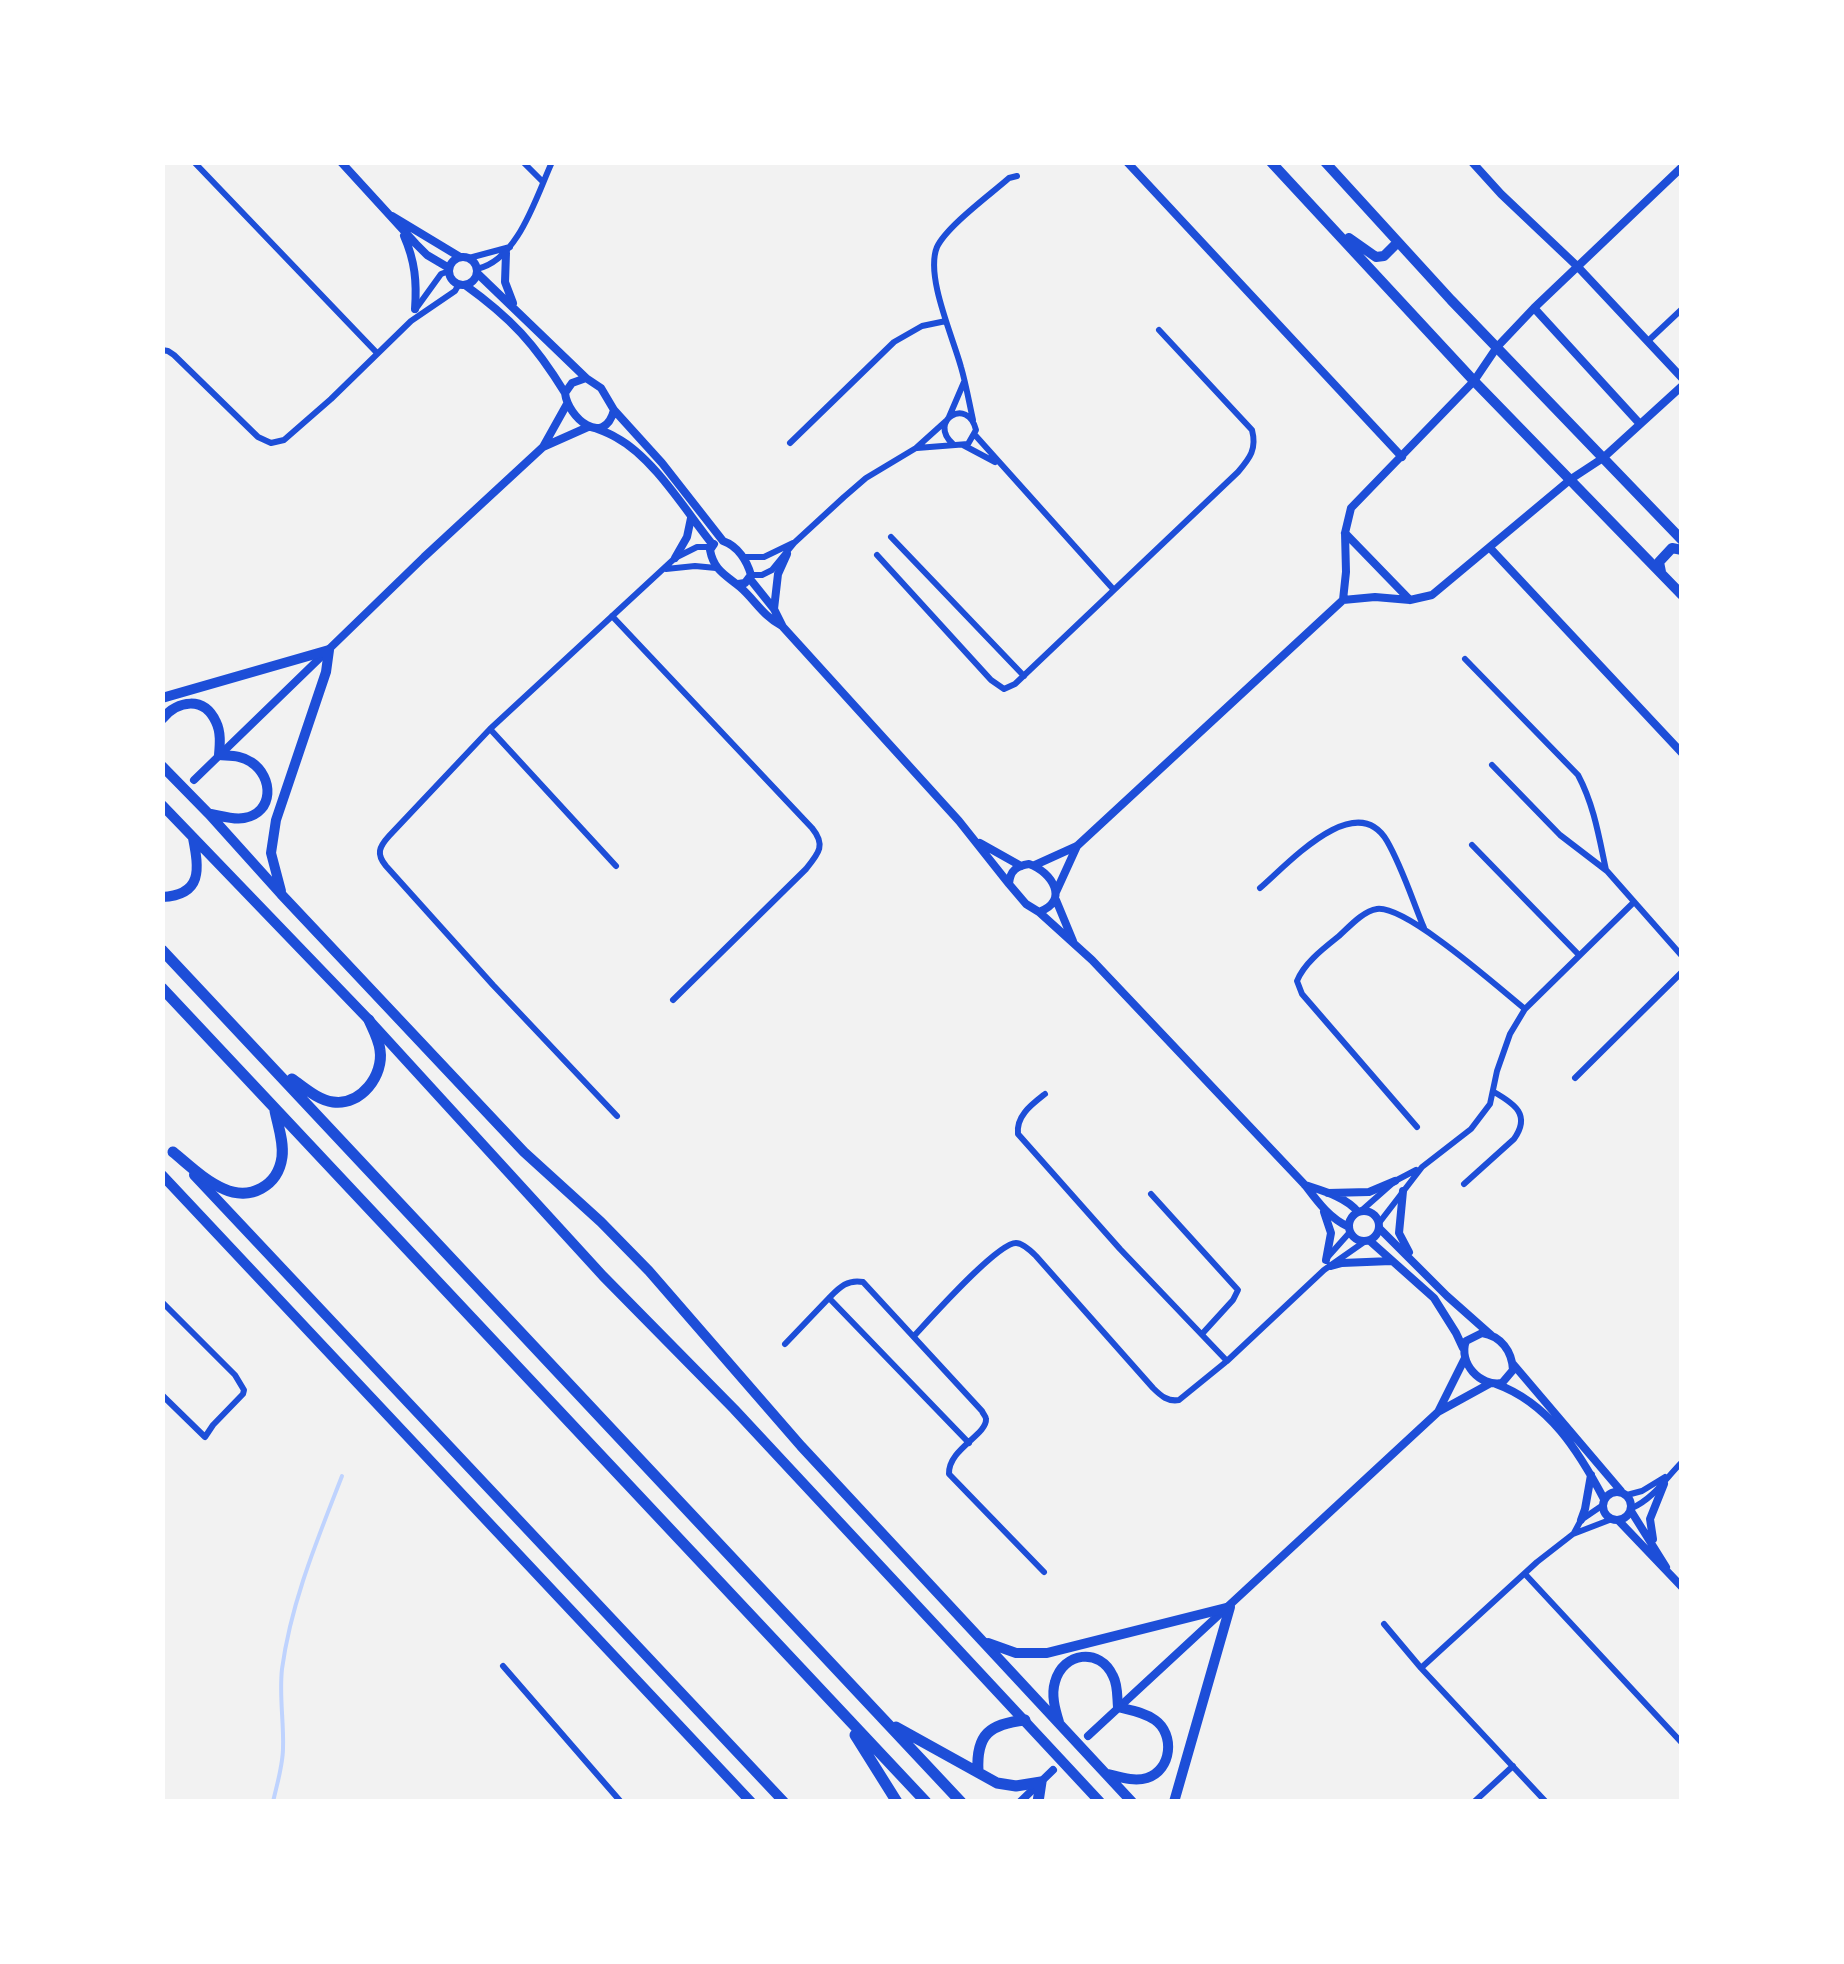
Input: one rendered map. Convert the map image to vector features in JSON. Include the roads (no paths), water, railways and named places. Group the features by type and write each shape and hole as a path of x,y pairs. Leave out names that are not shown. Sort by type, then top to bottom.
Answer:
{"highway":[{"path":"162,950 962,1802"},
{"path":"162,988 926,1802"},
{"path":"268,1062 329,1102 358,1096 370,1086 381,1065 380,1046 368,1020"},
{"path":"173,1152 224,1190 242,1194 264,1188 274,1179 283,1156 274,1107"},
{"path":"832,1702 897,1802"},
{"path":"884,1720 997,1784 1041,1782 1038,1802"},
{"path":"978,1771 978,1747 983,1736 999,1725 1025,1720"}],"main road":[{"path":"1271,162 1474,380 1682,594"},
{"path":"1324,162 1682,540"},
{"path":"1331,226 1376,257 1384,256 1398,242"},
{"path":"1661,573 1659,562 1664,556 1672,548 1682,550"},
{"path":"162,698 329,650 326,672 276,820 271,853 282,894"},
{"path":"162,719 179,704 196,703 203,707 218,726 219,755 254,763 268,782 266,803 251,817 234,819 210,814"},
{"path":"162,766 524,1152 649,1272 788,1432 1132,1802"},
{"path":"162,805 1100,1802"},
{"path":"162,897 179,895 193,884 198,870 193,837"},
{"path":"162,1141 784,1802"},
{"path":"162,1175 750,1802"},
{"path":"980,1640 1016,1652 1047,1653 1230,1607"},
{"path":"1174,1802 1230,1607"},
{"path":"1059,1722 1054,1704 1055,1680 1061,1670 1081,1656 1106,1665 1115,1679 1118,1707 1160,1723 1167,1733 1168,1756 1156,1773 1135,1779 1106,1774"}],"street":[{"path":"194,162 378,353"},
{"path":"342,162 400,228 427,255 450,270"},
{"path":"523,162 543,182"},
{"path":"162,350 174,354 258,437 278,443 411,321 473,281 477,271 508,250 552,162"},
{"path":"1126,162 1402,458"},
{"path":"1472,162 1682,378"},
{"path":"1343,600 1345,533 1351,508 1474,380 1534,308 1682,167"},
{"path":"963,446 976,430 946,321 934,258 942,239 1017,176"},
{"path":"388,214 465,258 586,378 601,388 614,410 723,541 743,557 751,577 784,627 976,841 1026,904 1092,960 1305,1185 1326,1214 1332,1233 1327,1266"},
{"path":"400,228 414,262 417,286 411,321"},
{"path":"508,250 453,262 453,281 506,316 525,335 565,392 574,416 632,448 662,479 712,546 710,555 716,568 738,584 764,614 784,627"},
{"path":"508,250 505,282 514,308"},
{"path":"415,309 440,274 450,270"},
{"path":"1534,308 1640,424"},
{"path":"1648,341 1682,309"},
{"path":"790,443 894,342 922,326 946,321"},
{"path":"877,555 996,685 1004,689 1024,676 1238,472 1252,452 1252,430 1160,330"},
{"path":"565,392 586,378"},
{"path":"952,444 945,437 948,419 964,381"},
{"path":"976,841 1021,866 1035,865 1077,846 1343,600 1410,600 1432,594 1571,479 1603,458 1682,386"},
{"path":"194,780 424,557 543,448 567,404"},
{"path":"543,448 592,427 602,427 614,410"},
{"path":"738,584 767,573 866,478 916,448 948,419 959,413 973,420"},
{"path":"975,435 1114,590"},
{"path":"916,448 963,446 1000,465"},
{"path":"618,1116 494,985 379,854 388,836 490,729 665,569 687,537 691,518"},
{"path":"1345,533 1410,600"},
{"path":"892,536 1024,676"},
{"path":"675,558 697,547 723,541"},
{"path":"743,557 756,559 794,543"},
{"path":"1490,548 1682,752"},
{"path":"774,609 778,574 786,554"},
{"path":"665,569 716,568"},
{"path":"612,616 821,842 821,849 806,868 673,1000"},
{"path":"1465,659 1578,775 1588,793 1606,871"},
{"path":"490,729 616,866"},
{"path":"1492,766 1560,834 1606,871 1682,956"},
{"path":"1260,888 1332,829 1350,822 1368,822 1386,838 1424,929"},
{"path":"1472,845 1579,955"},
{"path":"1039,912 1052,906 1077,846"},
{"path":"1035,865 1048,877 1075,946"},
{"path":"1009,884 1010,876 1021,866"},
{"path":"1328,1193 1369,1192 1395,1181 1422,1167 1471,1129 1490,1104 1510,1034 1525,1009 1634,902"},
{"path":"1417,1128 1302,994 1297,981 1302,970 1328,944 1371,910 1380,908 1424,929 1525,1009"},
{"path":"1574,1078 1682,972"},
{"path":"1464,1184 1520,1131 1521,1116 1517,1109 1494,1092"},
{"path":"1045,1094 1018,1121 1018,1134 1227,1361"},
{"path":"914,1336 978,1270 1016,1243 1036,1256 1162,1397 1179,1400 1227,1361 1327,1266 1374,1238 1379,1225 1422,1167"},
{"path":"1327,1266 1353,1216 1395,1181"},
{"path":"1305,1185 1360,1212 1370,1212 1416,1264 1496,1337 1508,1350 1513,1364 1624,1493 1668,1571"},
{"path":"1403,1191 1400,1233 1416,1264"},
{"path":"1151,1194 1238,1290 1202,1334"},
{"path":"1319,1204 1355,1239 1367,1241 1434,1298 1456,1332 1474,1372 1513,1390 1564,1433 1591,1475 1607,1516 1682,1586"},
{"path":"1327,1266 1390,1261"},
{"path":"784,1344 847,1282 862,1282 986,1418 985,1424 951,1460 949,1474 1044,1572"},
{"path":"829,1298 969,1443"},
{"path":"162,1302 235,1374 244,1390 206,1437 162,1395"},
{"path":"1438,1412 1466,1341 1482,1333 1490,1334"},
{"path":"1088,1736 1438,1412 1510,1377 1513,1364"},
{"path":"1580,1520 1614,1491 1642,1491 1682,1462"},
{"path":"1655,1548 1650,1518 1670,1474"},
{"path":"1573,1534 1591,1475"},
{"path":"1420,1668 1573,1534 1623,1519 1664,1484"},
{"path":"1525,1574 1682,1743"},
{"path":"1384,1624 1546,1802"},
{"path":"503,1666 621,1802"},
{"path":"1474,1802 1513,1766"},
{"path":"1020,1802 1054,1770"}],"waterway":[{"path":"273,1802 283,1754 281,1679 286,1644 306,1571 342,1476"}]}
